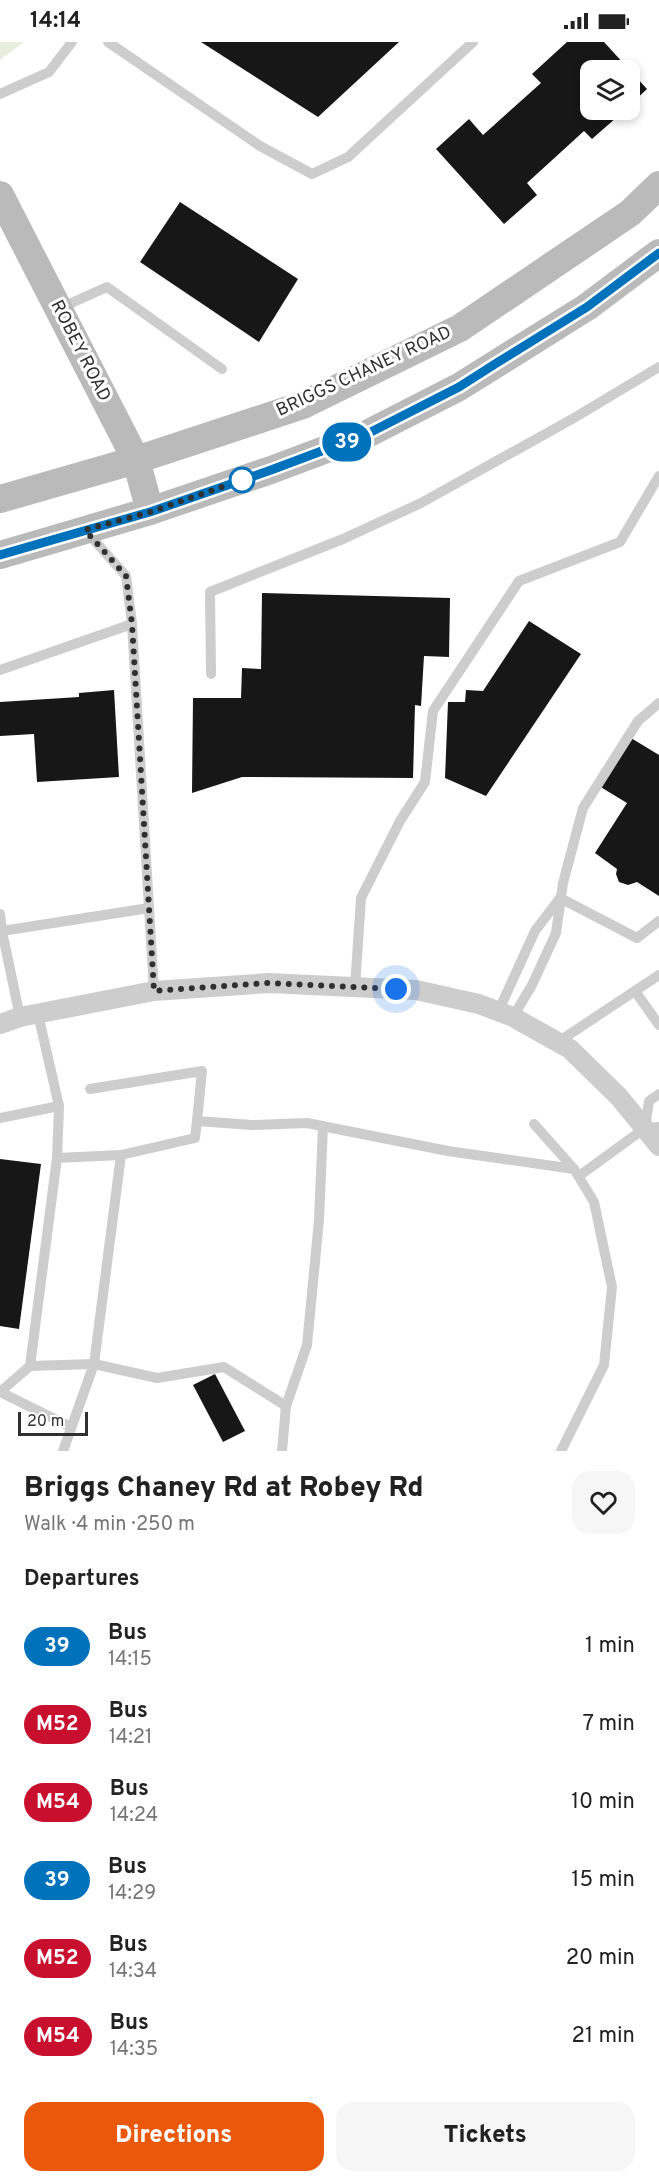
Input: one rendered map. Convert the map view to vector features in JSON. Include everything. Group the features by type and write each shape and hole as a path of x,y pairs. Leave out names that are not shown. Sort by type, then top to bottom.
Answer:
{"main road":[{"name":"BRIGGS CHANEY ROAD","path":"0,499 136,460 303,405 460,328 630,213 659,185"},
{"name":"ROBEY ROAD","path":"0,195 136,460 150,512"},
{"path":"0,555 150,512 367,434 459,387 548,332 587,307 659,253"}],"street":[{"path":"0,1024 154,991 269,983 416,990 480,1004 506,1014 570,1048 652,1128 659,1146"}],"lane":[{"path":"0,94 49,72 72,42"},
{"path":"108,42 260,146 312,174 348,157 473,42"},
{"path":"58,309 107,287 222,369"},
{"path":"211,674 210,592 343,538 421,503 574,418 659,367"},
{"path":"355,987 361,898 400,821 425,782 433,711 519,581 620,542 659,476"},
{"path":"85,530 126,576 132,624 154,991"},
{"path":"0,670 132,624"},
{"path":"506,1014 532,985 556,933 560,898 583,808 638,721 659,703"},
{"path":"560,898 637,938 659,921"},
{"path":"506,1014 535,931 560,898"},
{"path":"2,931 149,908"},
{"path":"0,914 2,931 59,1106 57,1158 30,1366"},
{"path":"558,1042 659,975"},
{"path":"635,991 659,1025"},
{"path":"57,1158 121,1155 195,1138 202,1071 90,1089"},
{"path":"197,1121 252,1125 307,1123 448,1151 577,1172 652,1128 649,1101 659,1094"},
{"path":"0,1118 59,1106"},
{"path":"534,1124 577,1172 594,1202 612,1287 604,1365 561,1451"},
{"path":"282,1451 286,1406 307,1345 320,1209 322,1126"},
{"path":"63,1451 94,1364 121,1155"},
{"path":"71,1427 0,1392 30,1366 94,1364 157,1378 224,1367 286,1406"}],"green space":[{"path":"0,42 24,42 0,60"}],"building":[{"path":"201,42 399,42 318,117"},
{"path":"567,42 604,42 621,60 580,60 580,120 614,120 592,139 584,131 527,183 537,195 504,224 436,149 469,119 483,135 541,83 532,74"},
{"path":"640,81 647,89 640,96"},
{"path":"180,202 298,279 259,342 140,262"},
{"path":"262,593 450,598 449,657 424,656 421,706 415,705 413,778 242,777 192,793 193,698 241,698 242,668 261,669"},
{"path":"529,621 581,654 486,796 445,778 448,702 465,702 466,690 483,691"},
{"path":"114,690 119,777 37,782 34,734 0,736 0,702 79,697 79,693"},
{"path":"631,738 659,755 659,896 637,882 628,885 619,882 617,869 595,853 627,803 599,786"},
{"path":"0,1159 41,1164 19,1329 0,1326"},
{"path":"215,1374 245,1431 223,1442 193,1385"}],"bus line":[{"name":"39","path":"0,555 150,512 367,434 459,387 587,307 659,253"}],"route":[{"path":"242,480 150,512 85,530 126,576 132,624 154,991 269,983 396,989"}]}
